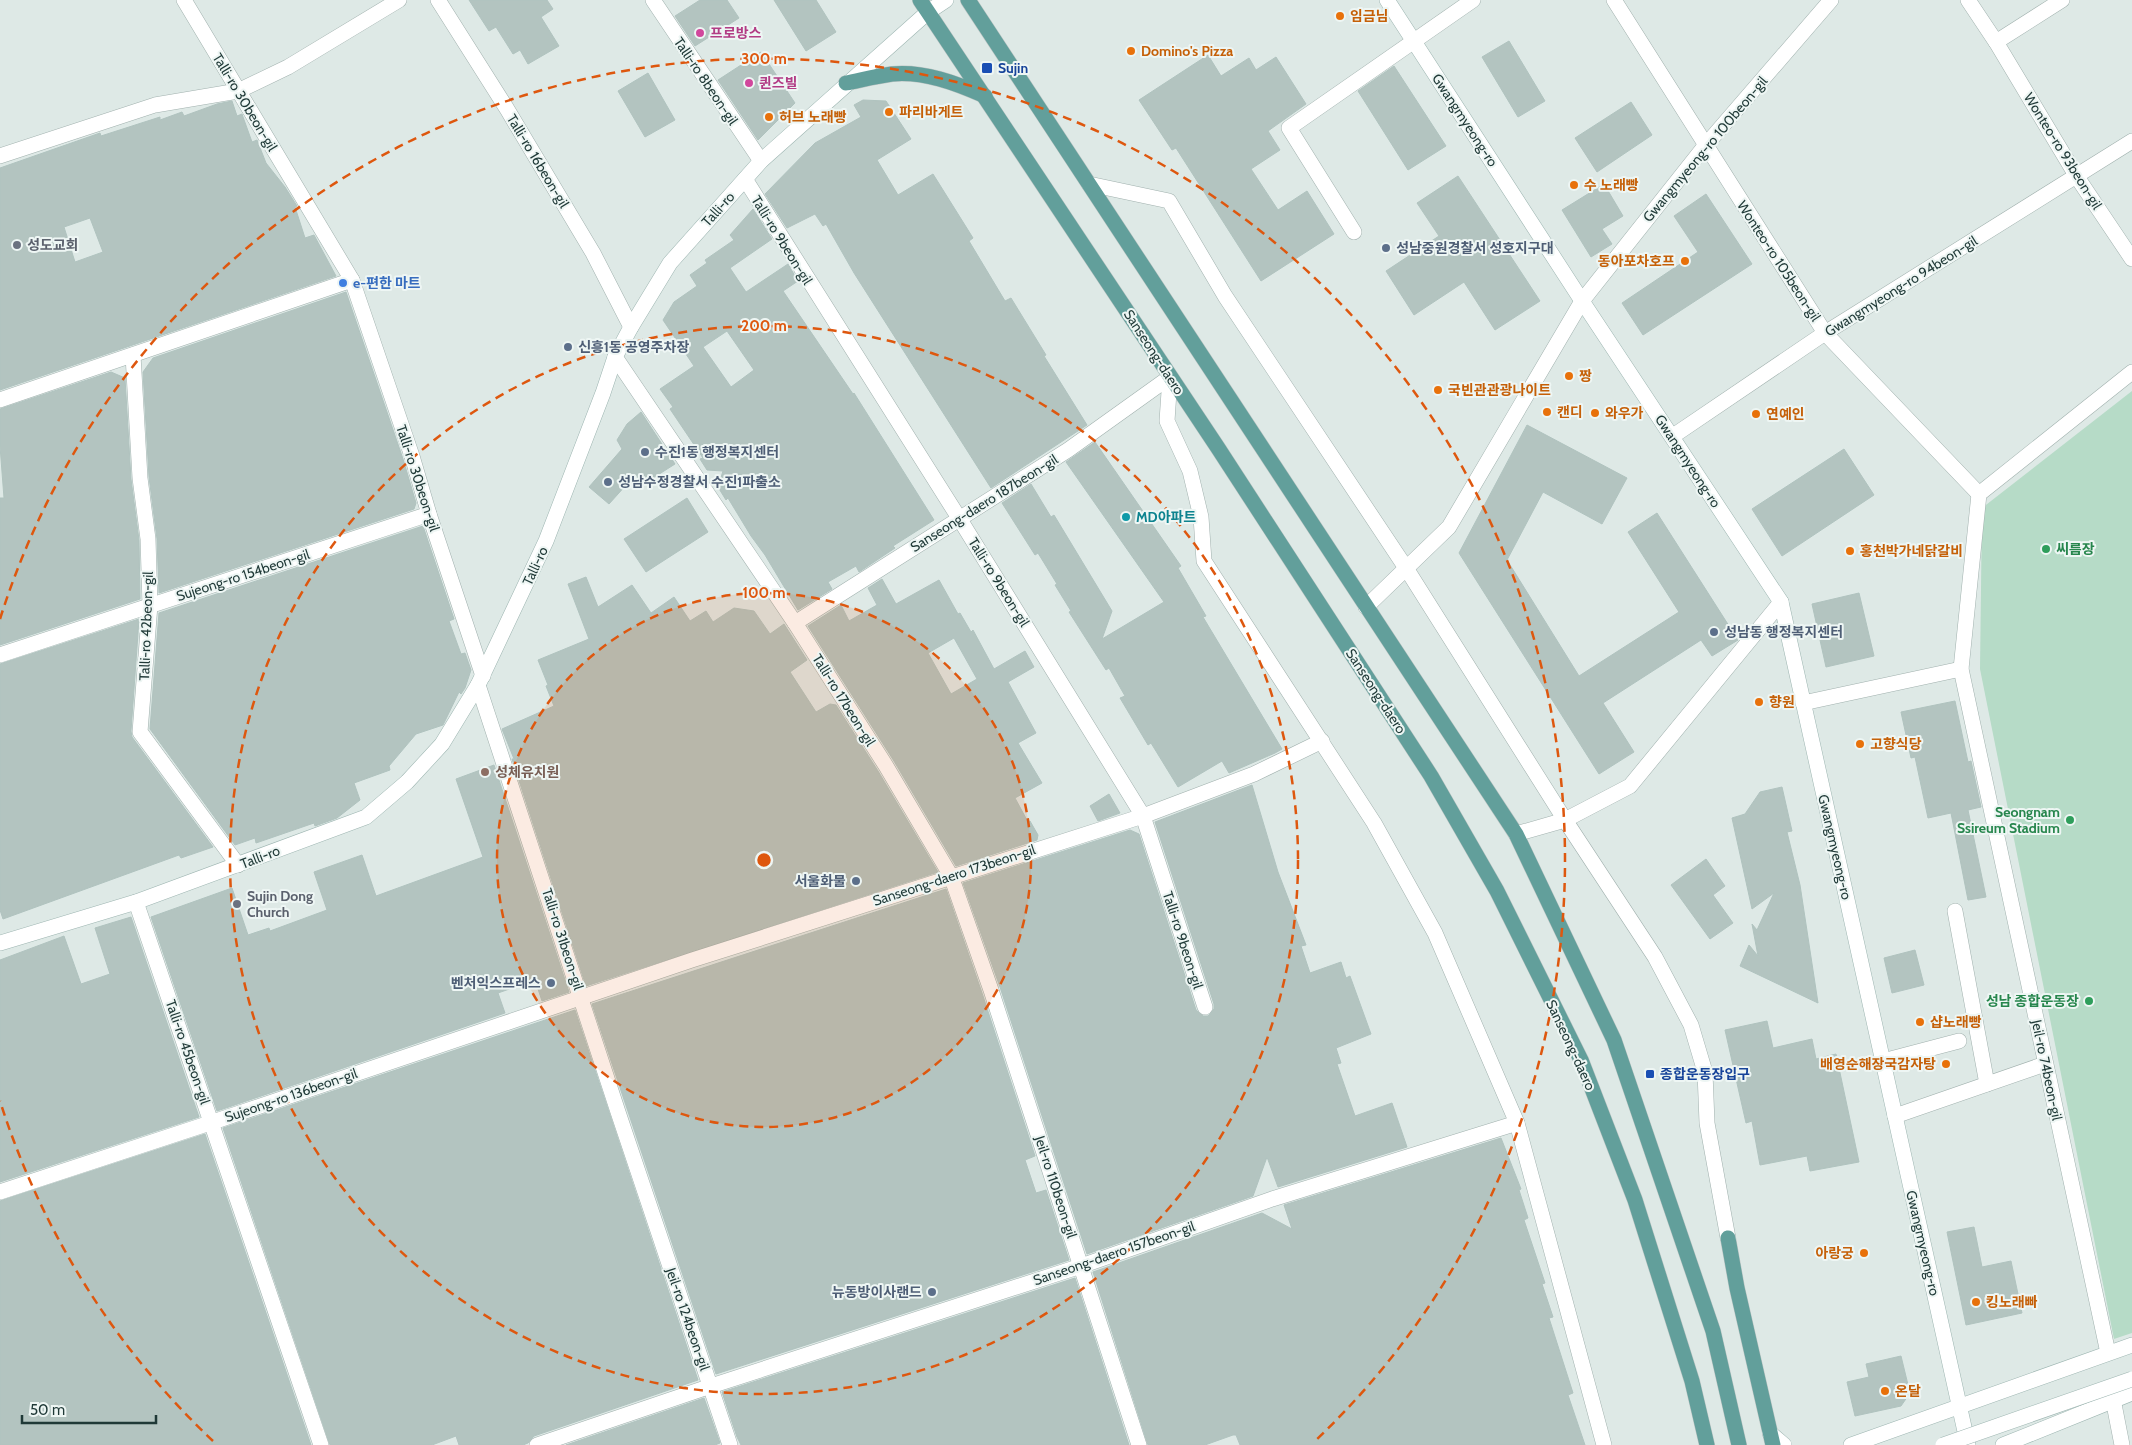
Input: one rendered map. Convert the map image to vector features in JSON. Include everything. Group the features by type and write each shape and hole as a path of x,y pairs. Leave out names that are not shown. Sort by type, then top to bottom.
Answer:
{"main road":[{"path":"968,0 1516,834 1614,1040 1713,1331 1740,1445"},
{"name":"Sanseong-daero","path":"924,6 986,97 1431,776 1497,891 1581,1060 1631,1191 1692,1382 1707,1445"},
{"path":"846,83 892,74 912,75 940,78 966,87 986,97"},
{"path":"1728,1238 1737,1288 1772,1439"}],"street":[{"name":"Talli-ro 30beon-gil","path":"184,0 352,280 412,456 481,680"},
{"path":"0,156 155,105 238,91 288,67 399,0"},
{"name":"Talli-ro 16beon-gil","path":"438,0 507,109 593,253 631,327"},
{"name":"Talli-ro 8beon-gil","path":"652,0 761,161"},
{"name":"Talli-ro","path":"0,941 136,902 366,817 407,782 442,744 481,680 546,541 603,394 615,357 670,263 761,161 810,118 924,6 946,0"},
{"name":"Gwangmyeong-ro","path":"1387,0 1582,301 1781,602 1968,1445"},
{"path":"1354,232 1289,128 1473,0"},
{"name":"Wonteo-ro 105beon-gil","path":"1614,0 1825,333 1979,494"},
{"name":"Gwangmyeong-ro 100beon-gil","path":"1582,301 1705,146 1831,0"},
{"name":"Wonteo-ro 93beon-gil","path":"1968,0 1996,42 2077,176 2132,259"},
{"path":"1996,42 2062,0"},
{"name":"Gwangmyeong-ro 94beon-gil","path":"1673,436 1825,333 2132,141"},
{"name":"Talli-ro 9beon-gil","path":"745,180 959,518 1142,816 1205,1007"},
{"path":"1089,184 1169,201 1225,296 1406,568 1655,957 1691,1025 1705,1072 1707,1123 1728,1238"},
{"path":"0,400 352,280"},
{"path":"1366,607 1449,528 1582,301"},
{"name":"Talli-ro 42beon-gil","path":"133,354 140,478 148,539 150,605 140,732 238,865"},
{"name":"Talli-ro 17beon-gil","path":"615,357 795,623 886,766 951,876 973,934 1018,1071"},
{"path":"1979,494 2132,372"},
{"path":"1170,377 1167,421 1192,480 1201,517 1204,562 1322,740 1374,823 1435,933 1517,1123 1604,1445"},
{"name":"Sanseong-daero 187beon-gil","path":"795,623 1068,450 1170,377"},
{"name":"Jeil-ro 74beon-gil","path":"1979,494 1961,670 2108,1353"},
{"name":"Sujeong-ro 154beon-gil","path":"0,655 429,514"},
{"path":"1516,834 1566,820 1630,786 1781,602"},
{"path":"1803,703 1961,670"},
{"name":"Talli-ro 31beon-gil","path":"481,680 646,1194"},
{"name":"Sanseong-daero 173beon-gil","path":"582,998 692,960 1142,816 1254,774 1322,740"},
{"name":"Talli-ro 45beon-gil","path":"136,902 213,1122 321,1445"},
{"path":"1956,911 1987,1084"},
{"name":"Sujeong-ro 136beon-gil","path":"0,1192 582,998"},
{"path":"1883,1061 1959,1041"},
{"path":"1895,1116 2045,1064"},
{"name":"Jeil-ro 110beon-gil","path":"1018,1071 1139,1445"},
{"name":"Sanseong-daero 157beon-gil","path":"537,1445 711,1386 1081,1266 1272,1199 1517,1123"},
{"name":"Jeil-ro 124beon-gil","path":"646,1194 730,1445"},
{"path":"1852,1445 2132,1345"},
{"path":"1944,1445 2132,1379"},
{"path":"2003,1445 2132,1393"},
{"path":"2113,1400 2122,1445"},
{"path":"1772,1439 1784,1445"}],"green space":[{"name":"성남 종합운동장","path":"2132,391 2132,1333 2114,1339 1980,669 1982,508"}],"building":[{"path":"469,0 547,0 553,9 541,17 559,46 528,64 520,50 513,54 496,27 489,31"},
{"name":"프로방스","path":"700,0 727,0 739,18 695,46 675,16"},
{"path":"774,0 816,0 836,32 806,51"},
{"path":"1509,41 1545,101 1518,117 1482,57"},
{"path":"761,52 795,103 758,140 718,80"},
{"path":"1208,55 1221,76 1249,58 1256,70 1276,57 1306,104 1268,131 1280,150 1251,169 1278,210 1307,191 1334,234 1261,281 1176,148 1172,150 1139,100"},
{"path":"1394,66 1446,146 1408,170 1358,91"},
{"path":"648,73 675,120 645,137 618,91"},
{"path":"863,100 886,101 911,139 877,160 898,195 933,174 973,238 969,241 1005,301 1011,298 1087,425 991,488 854,273 826,224 823,226 815,214 787,228 765,194 815,143 861,117 854,105"},
{"path":"232,101 237,116 242,114 252,142 257,140 266,163 297,206 295,207 305,238 314,235 336,276 0,390 0,168 100,133 101,136 182,112 184,116 217,104","holes":["90,218 103,252 75,262 64,227"]},
{"path":"1631,102 1652,135 1597,172 1575,138"},
{"path":"1458,176 1540,301 1495,330 1464,282 1414,315 1386,271 1439,236 1417,203"},
{"path":"1604,184 1623,216 1602,229 1612,244 1591,257 1562,210"},
{"path":"1706,194 1752,264 1643,335 1622,303 1698,252 1674,216"},
{"path":"753,209 772,239 730,268 746,292 788,264 798,281 783,291 854,393 934,520 893,546 895,548 859,572 856,566 828,582 832,589 798,610 728,498 726,500 718,487 723,471 707,470 700,459 703,458 670,409 673,407 660,389 694,366 663,320 674,302 697,286 690,275 707,263 705,260 734,240 730,235","holes":["727,331 754,370 731,387 703,347"]},
{"path":"346,292 403,459 416,503 414,509 159,593 157,539 149,477 143,372 153,358"},
{"path":"111,372 125,378 131,479 139,540 140,599 0,645 0,498 4,498 0,446 0,409"},
{"name":"수진1동 행정복지센터","path":"641,412 675,464 642,485 636,474 609,504 589,487 622,449 617,440 627,424"},
{"path":"1527,425 1627,478 1602,524 1543,492 1507,560 1579,676 1679,612 1628,532 1657,513 1738,640 1712,656 1701,640 1603,703 1634,752 1599,774 1459,553"},
{"path":"1095,442 1181,566 1178,568 1206,616 1203,617 1282,749 1229,773 1222,761 1178,787 1151,743 1148,745 1120,698 1125,696 1109,668 1106,670 1069,612 1071,611 1055,585 1057,584 1038,553 1035,555 1002,503 1031,484 1051,517 1054,515 1112,611 1102,639 1164,602 1066,462"},
{"path":"1844,449 1874,495 1782,556 1752,509"},
{"path":"687,498 708,532 646,572 624,539"},
{"path":"423,526 454,619 449,621 461,654 465,653 471,670 465,688 461,694 459,692 443,725 416,734 389,766 390,770 354,783 360,800 337,818 315,826 314,823 256,843 255,838 235,845 150,729 159,613"},
{"path":"586,577 598,607 632,585 651,613 674,597 690,621 706,611 713,622 734,608 754,611 770,634 784,624 807,660 790,672 816,712 830,704 836,705 938,872 586,986 512,759 514,759 502,729 554,706 538,660 589,639 568,584"},
{"path":"882,579 896,604 939,580 958,614 960,613 971,632 973,630 994,669 1025,651 1034,667 1008,682 1036,733 1018,743 1042,783 1015,798 1028,822 1030,821 1038,835 1037,840 956,866 894,761 808,626 841,605 849,621 877,605 868,588","holes":["954,638 977,679 951,694 928,653"]},
{"path":"1859,593 1874,656 1826,667 1812,604"},
{"path":"139,619 132,737 213,847 181,858 179,855 3,919 0,910 0,664"},
{"path":"1955,701 1968,762 1971,761 1981,807 1968,810 1986,897 1968,900 1951,813 1928,818 1915,757 1911,758 1901,712"},
{"path":"494,765 569,992 542,1001 535,980 498,993 505,1013 217,1111 151,917 232,888 248,935 269,928 270,931 327,910 314,872 362,855 376,896 483,857 456,779"},
{"path":"1252,785 1278,872 1306,945 1301,946 1310,973 1341,962 1346,978 1350,976 1371,1034 1336,1048 1341,1063 1337,1064 1355,1116 1392,1103 1407,1147 1278,1187 1267,1157 1253,1196 1087,1254 1000,987 963,883 1130,830 1139,834 1196,1010 1203,1016 1208,1016 1214,1009 1214,1004 1155,822"},
{"path":"1782,787 1792,831 1787,832 1800,885 1818,1003 1740,966 1749,945 1758,956 1752,924 1757,930 1774,893 1752,909 1732,818 1745,814 1760,792"},
{"path":"1109,794 1120,813 1098,821 1090,806"},
{"path":"1706,859 1725,886 1713,895 1733,923 1710,939 1671,885"},
{"path":"946,889 1035,1156 1025,1160 1036,1193 1046,1190 1069,1260 716,1374 592,1004"},
{"path":"131,917 199,1117 0,1182 0,960 64,936 81,984 110,974 95,928"},
{"path":"1915,950 1924,985 1892,993 1884,958"},
{"path":"575,1010 698,1380 534,1436 528,1443 523,1445 459,1445 456,1436 432,1445 330,1445 223,1128"},
{"path":"1767,1021 1773,1048 1812,1039 1816,1059 1836,1054 1859,1162 1810,1171 1807,1156 1760,1165 1752,1121 1746,1123 1725,1030"},
{"path":"205,1134 311,1445 0,1445 0,1201"},
{"path":"1501,1138 1521,1189 1519,1190 1528,1218 1524,1220 1545,1283 1542,1284 1553,1317 1549,1318 1573,1393 1568,1395 1585,1445 1240,1445 1236,1435 1233,1435 1205,1445 1148,1445 1093,1272 1262,1213 1292,1229 1284,1205"},
{"path":"1974,1227 1982,1267 2011,1261 2022,1313 1966,1325 1947,1232"},
{"path":"1075,1278 1129,1445 741,1445 737,1437 722,1392"},
{"path":"1901,1356 1910,1393 1901,1406 1855,1416 1847,1382 1869,1377 1866,1364"},
{"path":"704,1398 720,1443 715,1445 566,1445"}],"place":[{"name":"임금님","path":"1340,16"},
{"name":"프로방스","path":"700,33"},
{"name":"Domino's Pizza","path":"1131,51"},
{"name":"Sujin","path":"987,68"},
{"name":"퀸즈빌","path":"749,83"},
{"name":"파리바게트","path":"889,112"},
{"name":"허브 노래빵","path":"769,117"},
{"name":"수 노래빵","path":"1574,185"},
{"name":"성도교회","path":"17,245"},
{"name":"성남중원경찰서 성호지구대","path":"1386,248"},
{"name":"동아포차호프","path":"1685,261"},
{"name":"e-편한 마트","path":"343,283"},
{"name":"신흥1동 공영주차장","path":"568,347"},
{"name":"짱","path":"1569,376"},
{"name":"국빈관관광나이트","path":"1438,390"},
{"name":"캔디","path":"1547,412"},
{"name":"와우가","path":"1595,413"},
{"name":"연예인","path":"1756,414"},
{"name":"수진1동 행정복지센터","path":"645,452"},
{"name":"성남수정경찰서 수진1파출소","path":"608,482"},
{"name":"MD아파트","path":"1126,517"},
{"name":"씨름장","path":"2046,549"},
{"name":"홍천박가네닭갈비","path":"1850,551"},
{"name":"성남동 행정복지센터","path":"1714,632"},
{"name":"향원","path":"1759,702"},
{"name":"고향식당","path":"1860,744"},
{"name":"성체유치원","path":"485,772"},
{"name":"Seongnam Ssireum Stadium","path":"2070,820"},
{"name":"서울화물","path":"856,881"},
{"name":"Sujin Dong Church","path":"237,904"},
{"name":"벤처익스프레스","path":"551,983"},
{"name":"성남 종합운동장","path":"2089,1001"},
{"name":"샵노래빵","path":"1920,1022"},
{"name":"배영순해장국감자탕","path":"1946,1064"},
{"name":"종합운동장입구","path":"1650,1074"},
{"name":"아랑궁","path":"1864,1253"},
{"name":"뉴동방이사랜드","path":"932,1292"},
{"name":"킹노래빠","path":"1976,1302"},
{"name":"온달","path":"1885,1391"}]}
